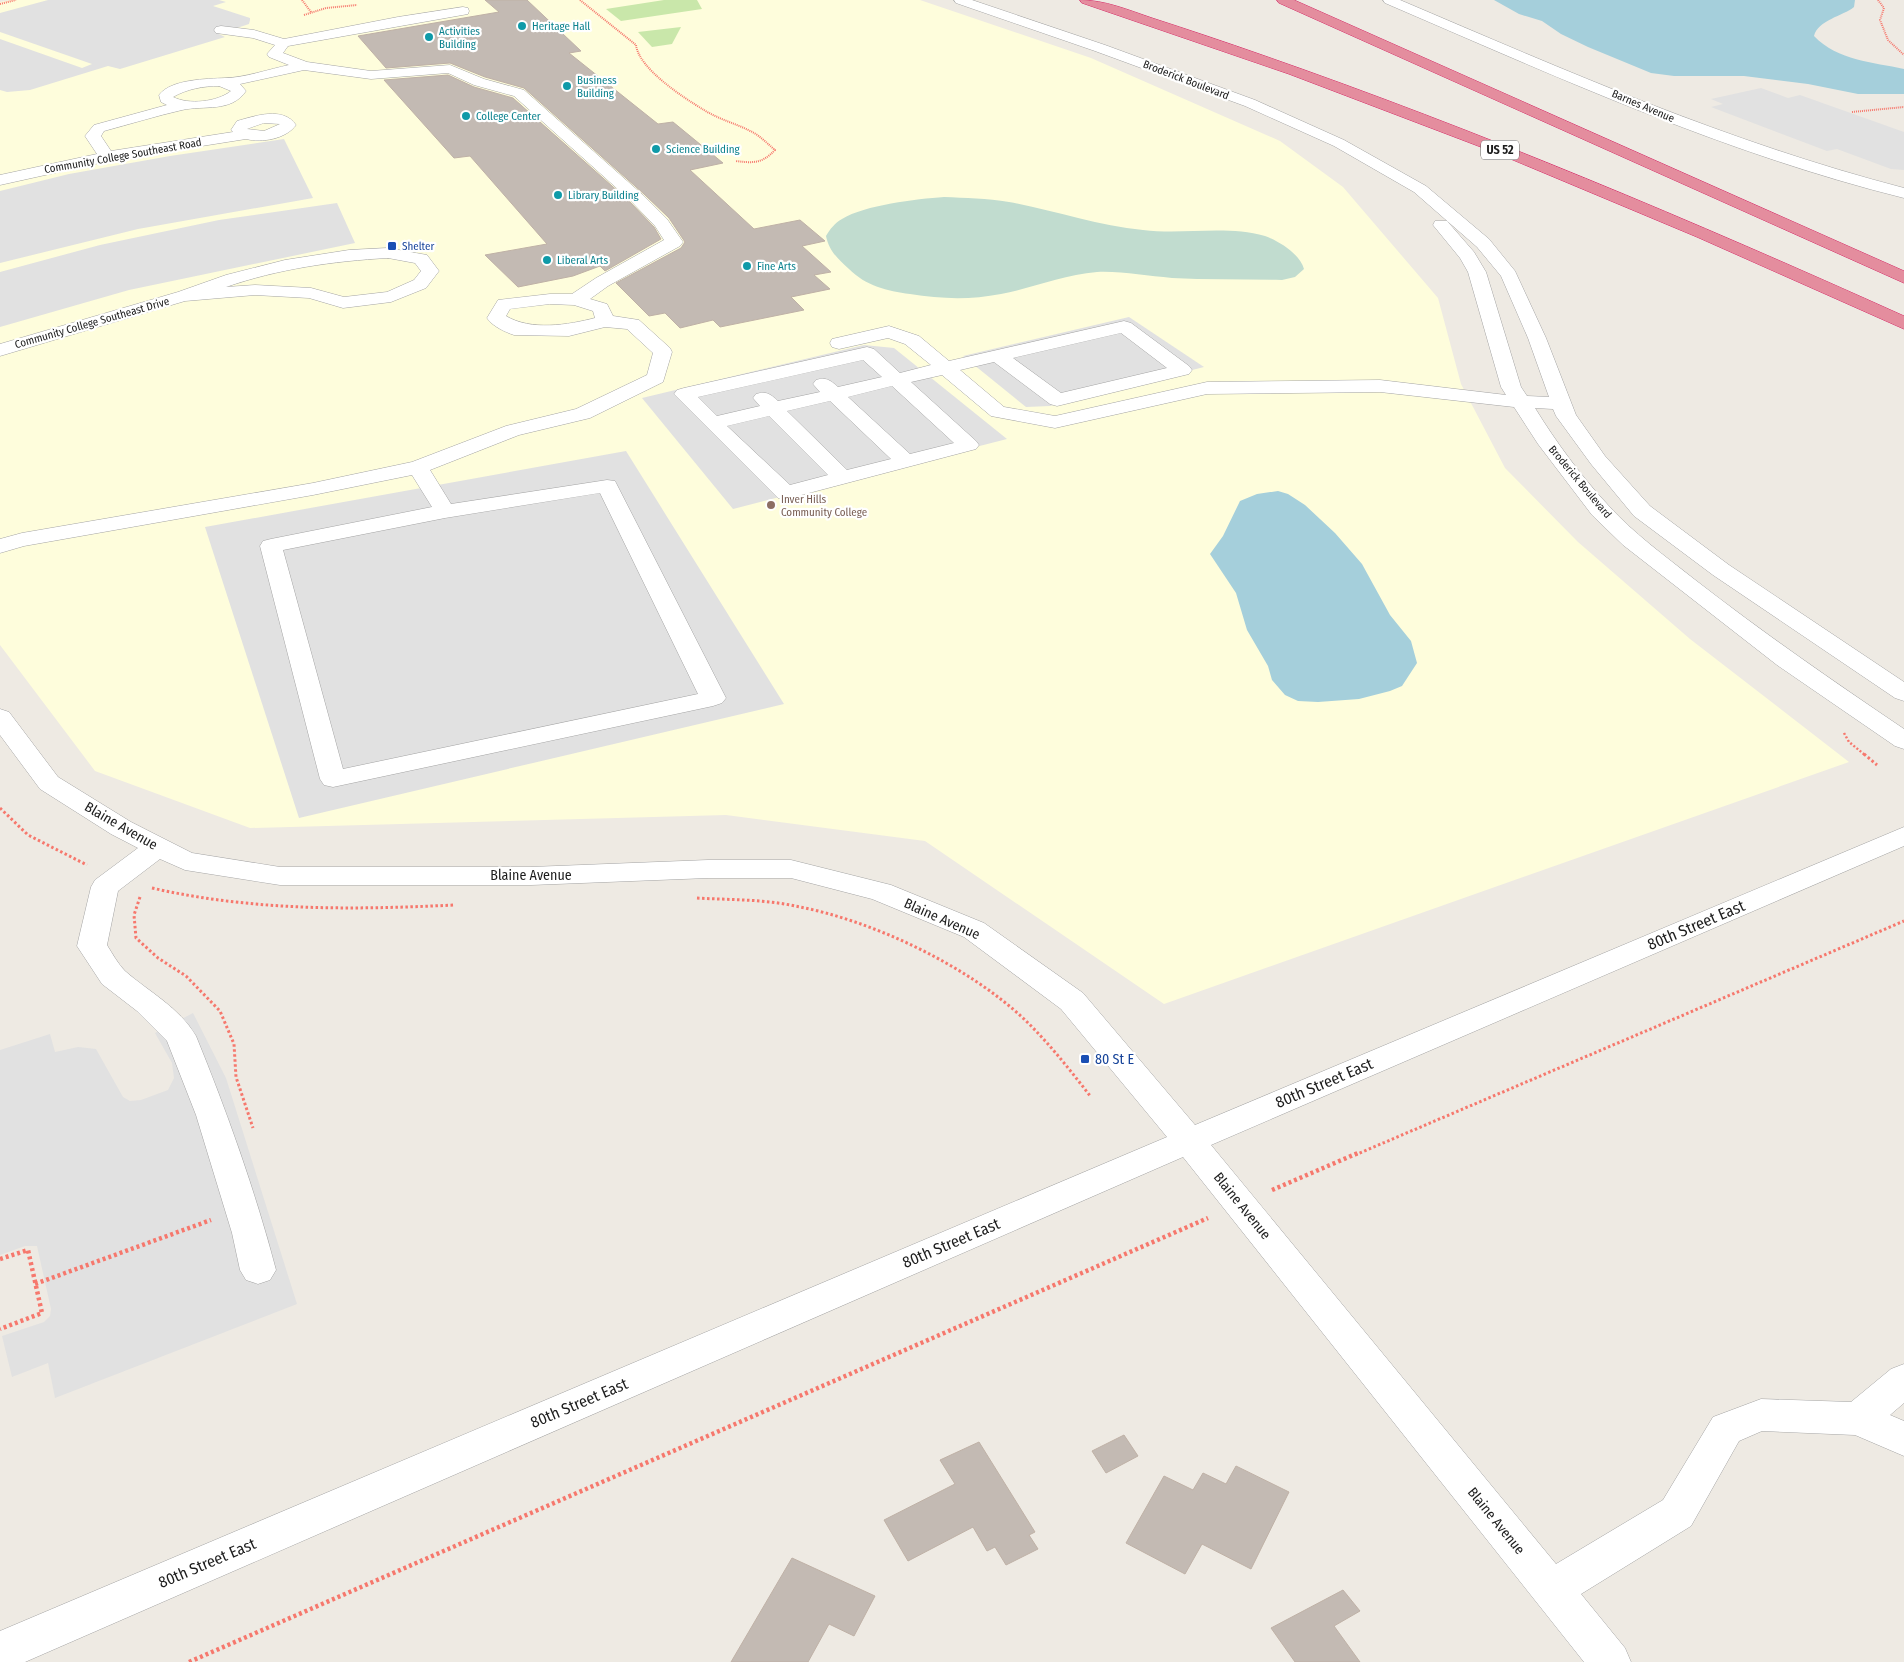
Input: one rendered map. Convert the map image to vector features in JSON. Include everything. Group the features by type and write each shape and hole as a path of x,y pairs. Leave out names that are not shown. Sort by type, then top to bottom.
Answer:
{"highway":[{"name":"US 52","path":"1086,0 1281,66 1489,145 1738,248 1904,323"},
{"path":"1283,0 1904,278"}],"street":[{"name":"Broderick Boulevard","path":"960,0 1100,48 1268,111 1339,143 1420,189 1484,243 1496,256 1509,275 1537,338 1566,416 1598,460 1642,511 1720,570 1904,693"},
{"name":"Barnes Avenue","path":"1389,0 1732,142 1823,172 1904,193"},
{"path":"221,30 254,34 284,43 398,21 463,11"},
{"path":"284,43 274,54 304,66 371,75 450,69 478,82 519,93 637,198 661,223 674,242 602,282 576,300"},
{"path":"184,105 170,102 166,95 171,91 189,85 223,83 304,66"},
{"path":"107,157 93,136 99,128 184,105 211,104 237,94 239,90 237,87 223,83"},
{"name":"Community College Southeast Road","path":"0,180 107,157 246,134"},
{"path":"0,164 21,175"},
{"name":"Broderick Boulevard","path":"1403,181 1404,187 1455,240 1477,272 1511,387 1545,440 1600,510 1631,540 1786,660 1904,741"},
{"name":"Community College Southeast Drive","path":"0,350 184,296 232,279 285,265 349,255 388,253 421,259 430,271 420,284 391,297 343,303 311,293 255,290 184,296"},
{"path":"311,293 314,273 349,255"},
{"path":"0,546 22,540 313,489 418,467 513,430 583,414 656,378 664,352 632,324 605,322 569,330 514,329 496,318 504,304 550,299 576,300 601,308 605,322"},
{"path":"713,423 895,379 1124,327 1182,370 1057,400 998,356"},
{"path":"635,388 889,332 912,340 998,412 1055,422 1207,388 1380,386 1519,402 1562,403"},
{"path":"867,353 895,379 969,445 786,493 684,394 867,353"},
{"path":"804,367 906,462"},
{"path":"746,380 843,478"},
{"path":"418,467 445,511"},
{"path":"607,486 713,698 333,779 272,546 445,511 607,486"},
{"path":"1786,660 1831,645"},
{"name":"Blaine Avenue","path":"0,717 50,783 121,828 185,861 280,876 531,876 708,869 791,869 881,892 974,930 1072,1001 1189,1141 1610,1662"},
{"name":"80th Street East","path":"0,1652 1904,836"},
{"path":"158,847 105,887 92,946 113,977 148,1003 180,1036 212,1115 250,1233 258,1270"},
{"path":"1858,1419 1904,1380"},
{"path":"1552,1590 1678,1514 1726,1429 1761,1415 1858,1419 1904,1439"}],"path":[{"path":"0,4 16,0"},
{"path":"302,0 311,12"},
{"path":"580,0 636,45 637,54 648,68 670,85 705,111 754,133 775,150 766,160 758,164 735,161"},
{"path":"1878,0 1884,8 1880,20 1888,40 1904,55"},
{"path":"1852,112 1904,108"},
{"path":"1840,726 1849,742 1877,765"},
{"path":"0,808 28,835 79,862 121,875 148,887 168,893 302,909 460,905"},
{"path":"695,898 740,900 806,908 879,931 950,964 1014,1010 1066,1065 1091,1097"},
{"path":"189,1662 1240,1204 1904,921"},
{"path":"0,1259 28,1250 42,1313 0,1329"}],"shaded area":[{"name":"Inver Hills Community College","path":"10,0 920,0 1091,58 1280,141 1343,187 1438,298 1461,384 1505,468 1578,542 1690,639 1849,762 1164,1004 925,841 726,815 250,828 95,771 0,645 0,2"},
{"path":"48,0 219,0 226,2 213,6 250,18 250,20 249,24 219,34 225,37 120,69 108,66 30,90 7,92 0,90 0,39 82,68 92,64 0,32 0,13"},
{"path":"1761,88 1788,98 1800,95 1904,132 1904,170 1891,169 1837,149 1827,151 1711,107 1723,104 1711,99"},
{"path":"284,139 313,198 138,229 0,263 0,191 69,174 170,156"},
{"path":"944,197 1009,202 1126,228 1173,232 1235,231 1265,236 1294,253 1304,269 1295,277 1282,280 1186,279 1097,272 1072,276 1001,294 967,298 944,298 893,291 870,284 862,280 845,265 829,246 826,236 829,231 839,221 852,214 891,203"},
{"path":"337,203 355,243 129,290 0,327 0,272 100,245 219,220"},
{"path":"1129,317 1204,367 1050,406 1026,407 963,356"},
{"path":"864,345 894,348 1007,439 733,509 642,398"},
{"path":"626,451 784,704 299,818 205,527"},
{"path":"193,1013 226,1078 297,1304 55,1398 48,1363 12,1377 2,1336 44,1322 50,1316 51,1309 37,1246 25,1246 0,1255 0,1050 50,1034 55,1052 78,1047 96,1049 123,1097 130,1101 141,1100 168,1090 174,1078 172,1063 155,1033"}],"green space":[{"path":"664,0 697,0 702,9 621,21 606,9"},
{"path":"681,27 672,44 652,47 638,32"}],"water":[{"path":"1494,0 1855,0 1854,7 1820,26 1814,36 1823,44 1845,56 1904,69 1904,94 1858,94 1808,84 1744,76 1674,76 1651,73 1588,47 1561,34 1542,21 1519,14"},
{"path":"1278,491 1288,494 1305,505 1335,533 1362,564 1390,615 1411,641 1417,663 1402,686 1359,699 1318,702 1298,701 1285,695 1272,680 1268,666 1247,630 1236,593 1210,554 1223,536 1240,501 1257,494"}],"building":[{"path":"485,0 527,0 581,51 569,53 658,124 673,122 723,163 690,170 754,229 800,220 825,241 802,246 831,272 814,275 830,289 791,297 804,310 720,327 713,320 680,328 665,313 649,316 616,283 681,248 685,242 669,218 524,88 485,77 450,63 386,68 358,36 499,12"},
{"path":"448,75 474,87 513,98 630,202 654,227 661,239 605,271 600,266 573,276 518,287 485,255 547,244 470,156 454,158 384,80"},
{"path":"1124,1435 1138,1456 1106,1473 1092,1451"},
{"path":"979,1442 1035,1532 1029,1535 1038,1549 1006,1565 995,1547 987,1551 973,1527 908,1561 884,1520 955,1484 940,1460"},
{"path":"1236,1466 1289,1492 1251,1569 1202,1544 1185,1574 1126,1543 1164,1476 1193,1490 1203,1473 1226,1484"},
{"path":"792,1558 875,1596 854,1636 829,1624 808,1662 731,1662"},
{"path":"1343,1590 1360,1611 1334,1626 1360,1662 1295,1662 1271,1628"}],"place":[{"name":"Heritage Hall","path":"522,26"},
{"name":"Activities Building","path":"429,37"},
{"name":"Business Building","path":"567,86"},
{"name":"College Center","path":"466,116"},
{"name":"Science Building","path":"656,149"},
{"name":"Library Building","path":"558,195"},
{"name":"Shelter","path":"392,246"},
{"name":"Liberal Arts","path":"547,260"},
{"name":"Fine Arts","path":"747,266"},
{"name":"Inver Hills Community College","path":"771,505"},
{"name":"80 St E","path":"1085,1059"}]}
